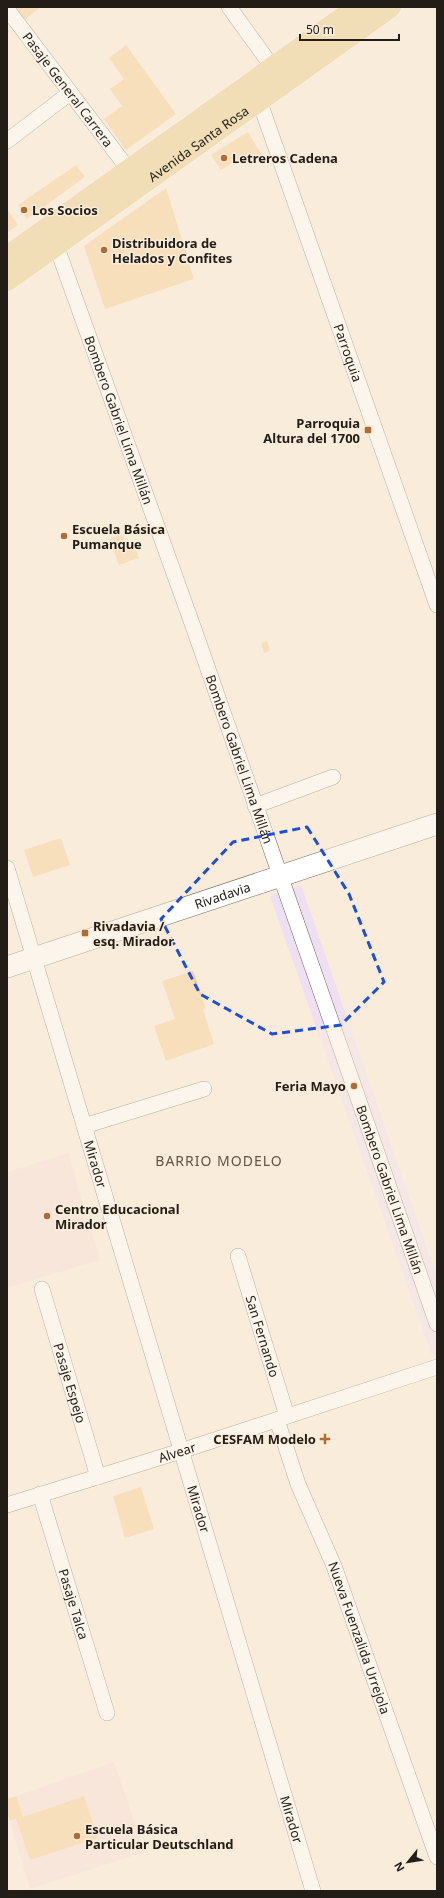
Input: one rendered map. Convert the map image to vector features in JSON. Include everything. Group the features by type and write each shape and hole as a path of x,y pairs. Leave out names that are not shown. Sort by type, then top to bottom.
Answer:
{"main road":[{"name":"Avenida Santa Rosa","path":"7,257 358,7"},
{"name":"Avenida Santa Rosa","path":"7,280 390,7"}],"street":[{"path":"229,7 273,68"},
{"name":"Pasaje General Carrera","path":"7,9 129,170"},
{"path":"9,135 70,93"},
{"name":"Parroquia","path":"259,100 437,605"},
{"path":"7,257 31,253 56,245"},
{"name":"Bombero Gabriel Lima Millán","path":"56,245 437,1324"},
{"path":"255,806 333,777"},
{"name":"Rivadavia","path":"7,967 437,824"},
{"name":"Mirador","path":"7,868 313,1891"},
{"name":"Mirador","path":"84,1126 204,1089"},
{"name":"San Fernando","path":"238,1256 282,1418"},
{"name":"Pasaje Espejo","path":"42,1289 98,1477"},
{"name":"Alvear","path":"7,1505 182,1451 437,1367"},
{"name":"Nueva Fuenzalida Urrejola","path":"282,1418 298,1484 334,1566 437,1858"},
{"name":"Pasaje Talca","path":"40,1494 107,1712"}],"highlighted area":[{"path":"307,827 349,894 384,982 341,1025 272,1034 200,994 161,919 233,842"}],"shaded area":[{"name":"Feria Mayo","path":"301,885 437,1277 437,1355 432,1356 270,896"},
{"name":"Centro Educacional Mirador","path":"68,1153 100,1260 7,1288 7,1172"},
{"name":"Escuela Básica Particular Deutschland","path":"114,1762 145,1852 30,1889 10,1821 23,1817 16,1796"}],"building":[{"path":"12,7 41,7 23,21"},
{"path":"126,45 176,114 126,150 104,119 122,106 110,89 124,79 109,58"},
{"path":"248,132 261,154 243,165 240,158 221,170 211,155"},
{"path":"76,165 85,177 27,219 18,205"},
{"path":"166,188 194,279 105,309 84,246"},
{"path":"7,209 18,225 7,233"},
{"path":"122,534 127,547 134,544 139,558 119,565 109,539"},
{"path":"267,641 270,651 264,653 261,643"},
{"path":"61,838 70,865 33,877 24,850"},
{"path":"193,971 206,1008 203,1009 214,1044 166,1061 154,1026 175,1019 162,981"},
{"path":"141,1487 154,1529 125,1538 113,1496"},
{"path":"16,1796 23,1817 84,1796 98,1838 30,1860 16,1819 10,1821 7,1812 7,1799"}],"place":[{"name":"Letreros Cadena","path":"224,158"},
{"name":"Los Socios","path":"24,210"},
{"name":"Distribuidora de Helados y Confites","path":"104,250"},
{"name":"Parroquia Altura del 1700","path":"368,430"},
{"name":"Escuela Básica Pumanque","path":"64,536"},
{"name":"Rivadavia / esq. Mirador","path":"85,933"},
{"name":"Feria Mayo","path":"354,1086"},
{"name":"Centro Educacional Mirador","path":"47,1216"},
{"name":"CESFAM Modelo","path":"325,1439"},
{"name":"Escuela Básica Particular Deutschland","path":"77,1836"}],"district":[{"name":"BARRIO MODELO","path":"219,1160"}]}
